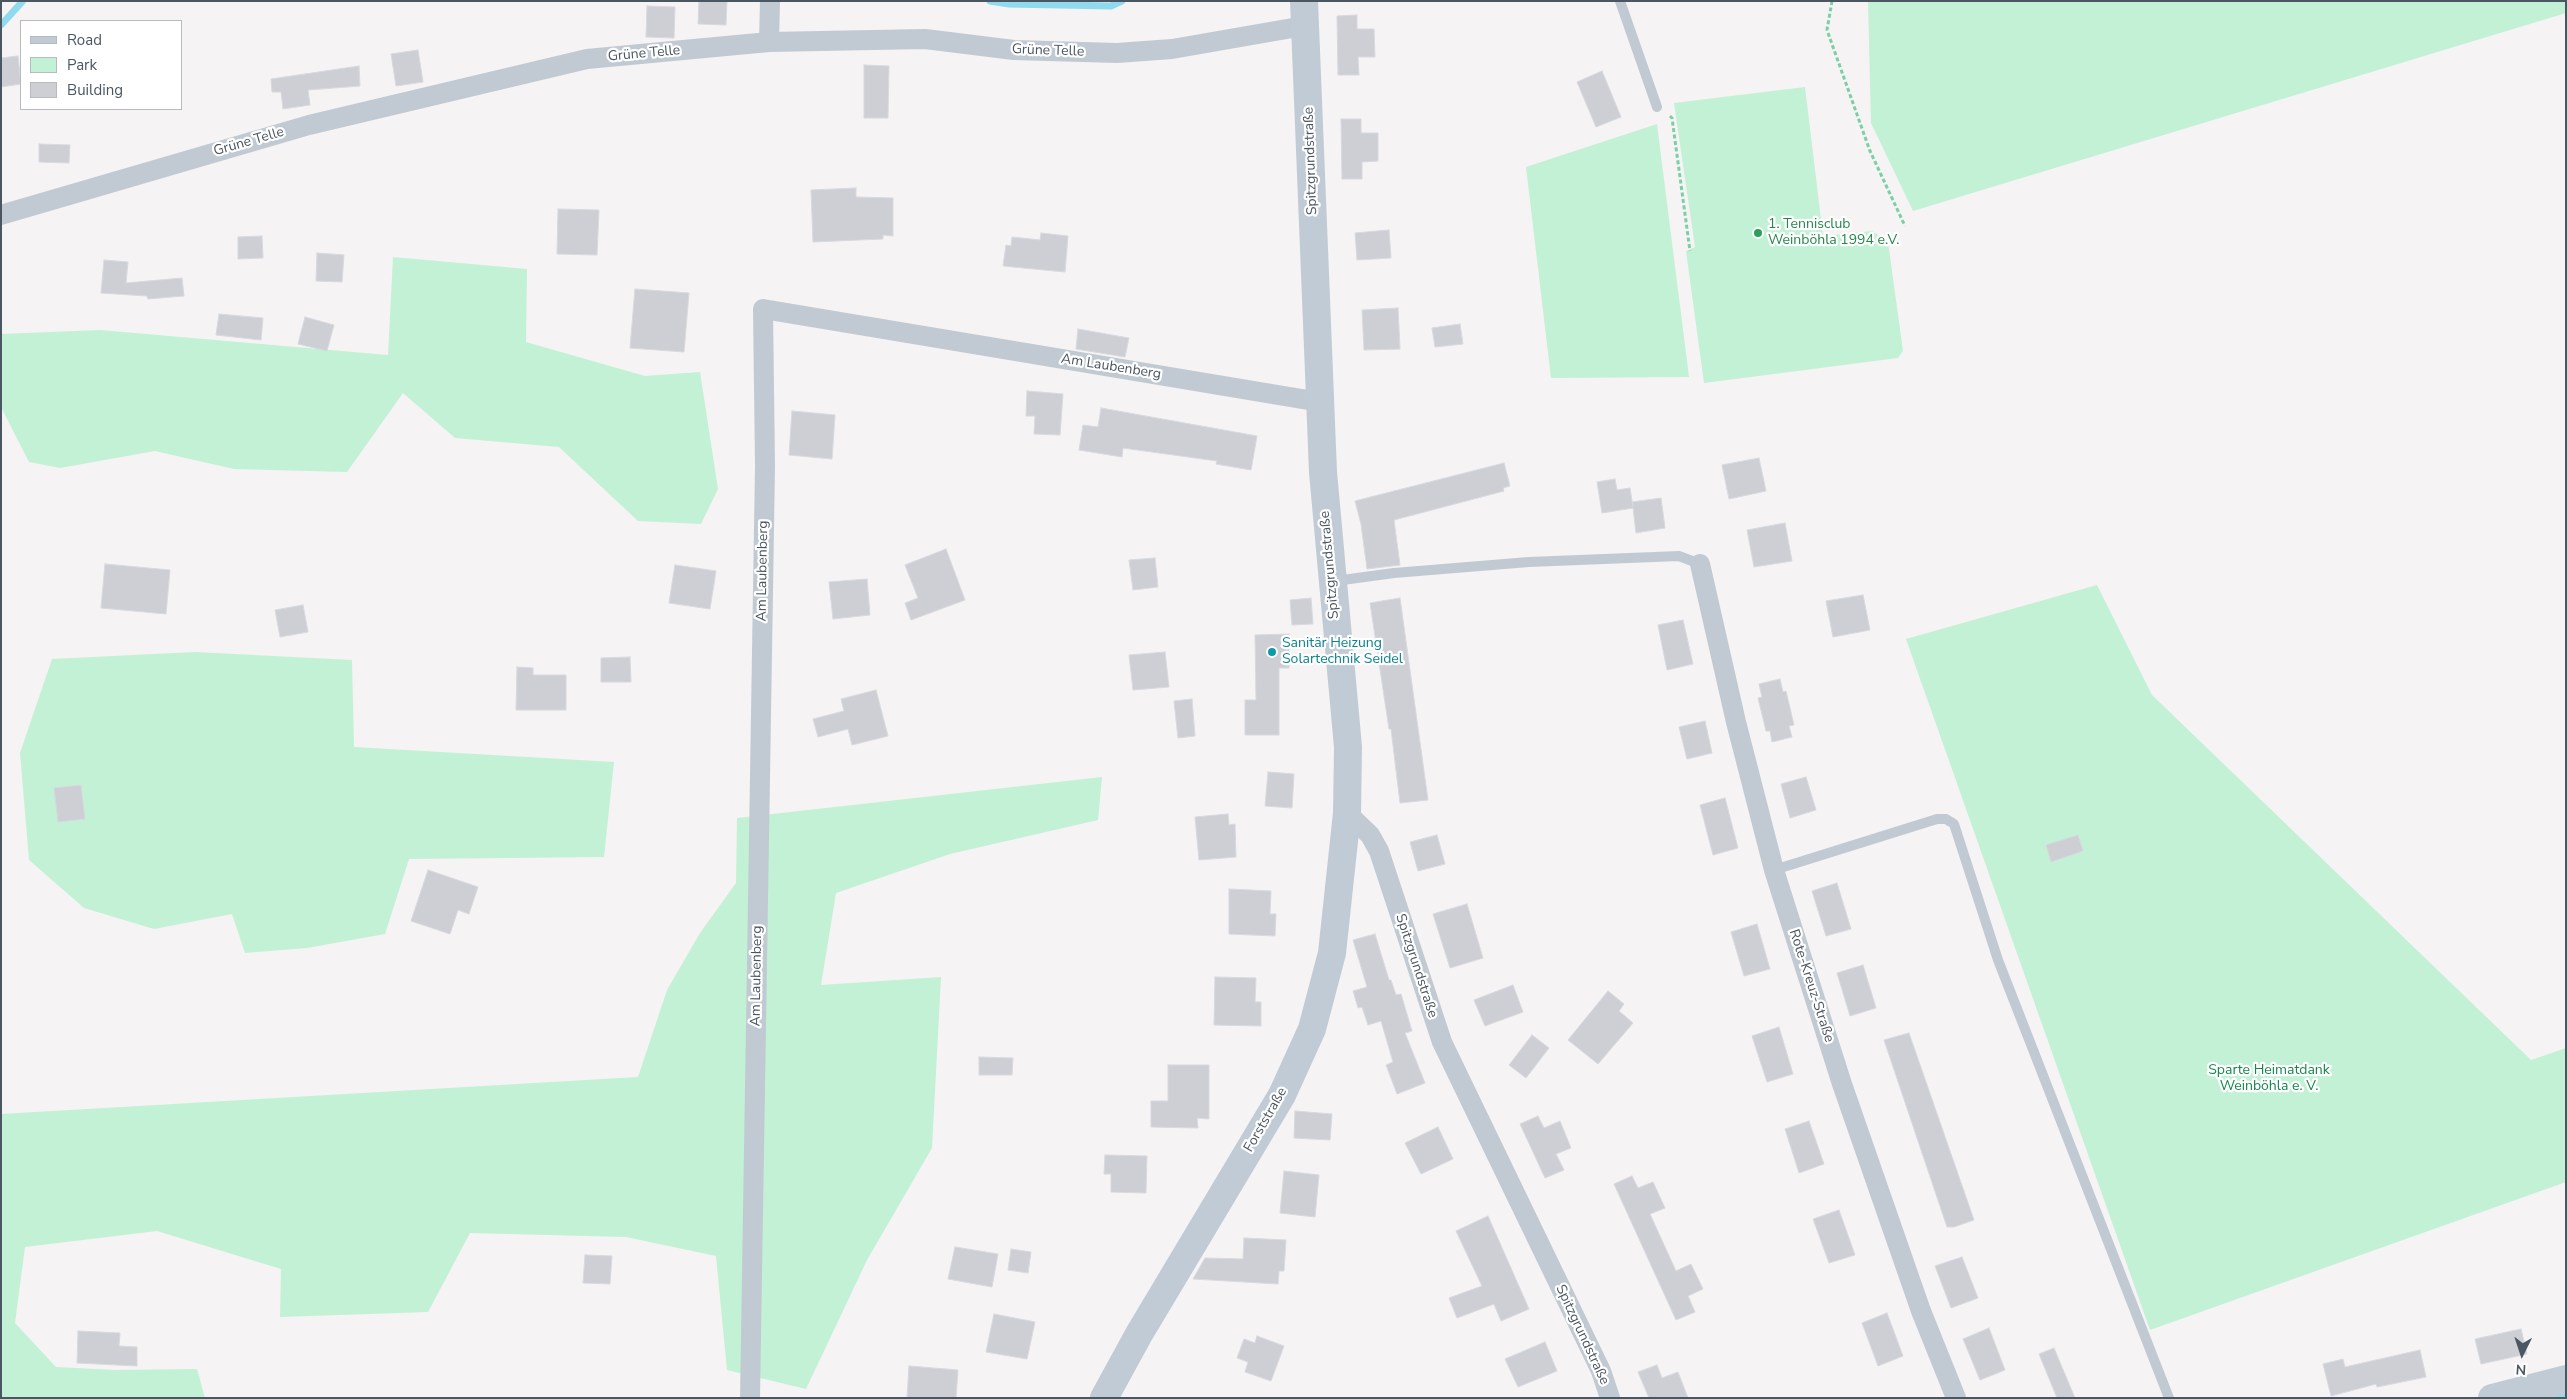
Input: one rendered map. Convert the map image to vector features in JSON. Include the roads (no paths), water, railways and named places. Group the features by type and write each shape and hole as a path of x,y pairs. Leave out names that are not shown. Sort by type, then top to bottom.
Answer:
{"street":[{"path":"769,42 770,1"},
{"name":"Grüne Telle","path":"1,215 309,125 586,59 769,42 925,40 1014,50 1117,53 1172,49 1304,14"},
{"name":"Spitzgrundstraße","path":"1304,14 1323,481 1348,747 1347,813 1370,835 1379,850 1442,1042 1601,1371 1610,1398"},
{"name":"Am Laubenberg","path":"750,1398 765,466 763,309 1320,402"},
{"name":"Rote-Kreuz-Straße","path":"1700,564 1736,722 1774,870 1845,1094 1921,1311 1956,1398"},
{"name":"Forststraße","path":"1104,1398 1139,1334 1282,1095 1312,1029 1332,953 1347,813"},
{"path":"2492,1398 2566,1379"}],"lane":[{"path":"1620,1 1657,107"},
{"path":"1331,581 1394,573 1529,562 1680,556 1700,564"},
{"path":"1774,870 1932,820 1946,820 1954,824 1998,960 2168,1398"}],"waterway":[{"path":"990,1 1009,4 1111,6 1122,1"},
{"path":"1,25 22,2"},
{"path":"2555,1398 2566,1396"}],"place":[{"name":"1. Tennisclub Weinböhla 1994 e.V.","path":"1758,233"},
{"name":"Sanitär Heizung Solartechnik Seidel","path":"1272,652"}],"park label":[{"name":"Sparte Heimatdank Weinböhla e. V.","path":"2269,1080"}]}
